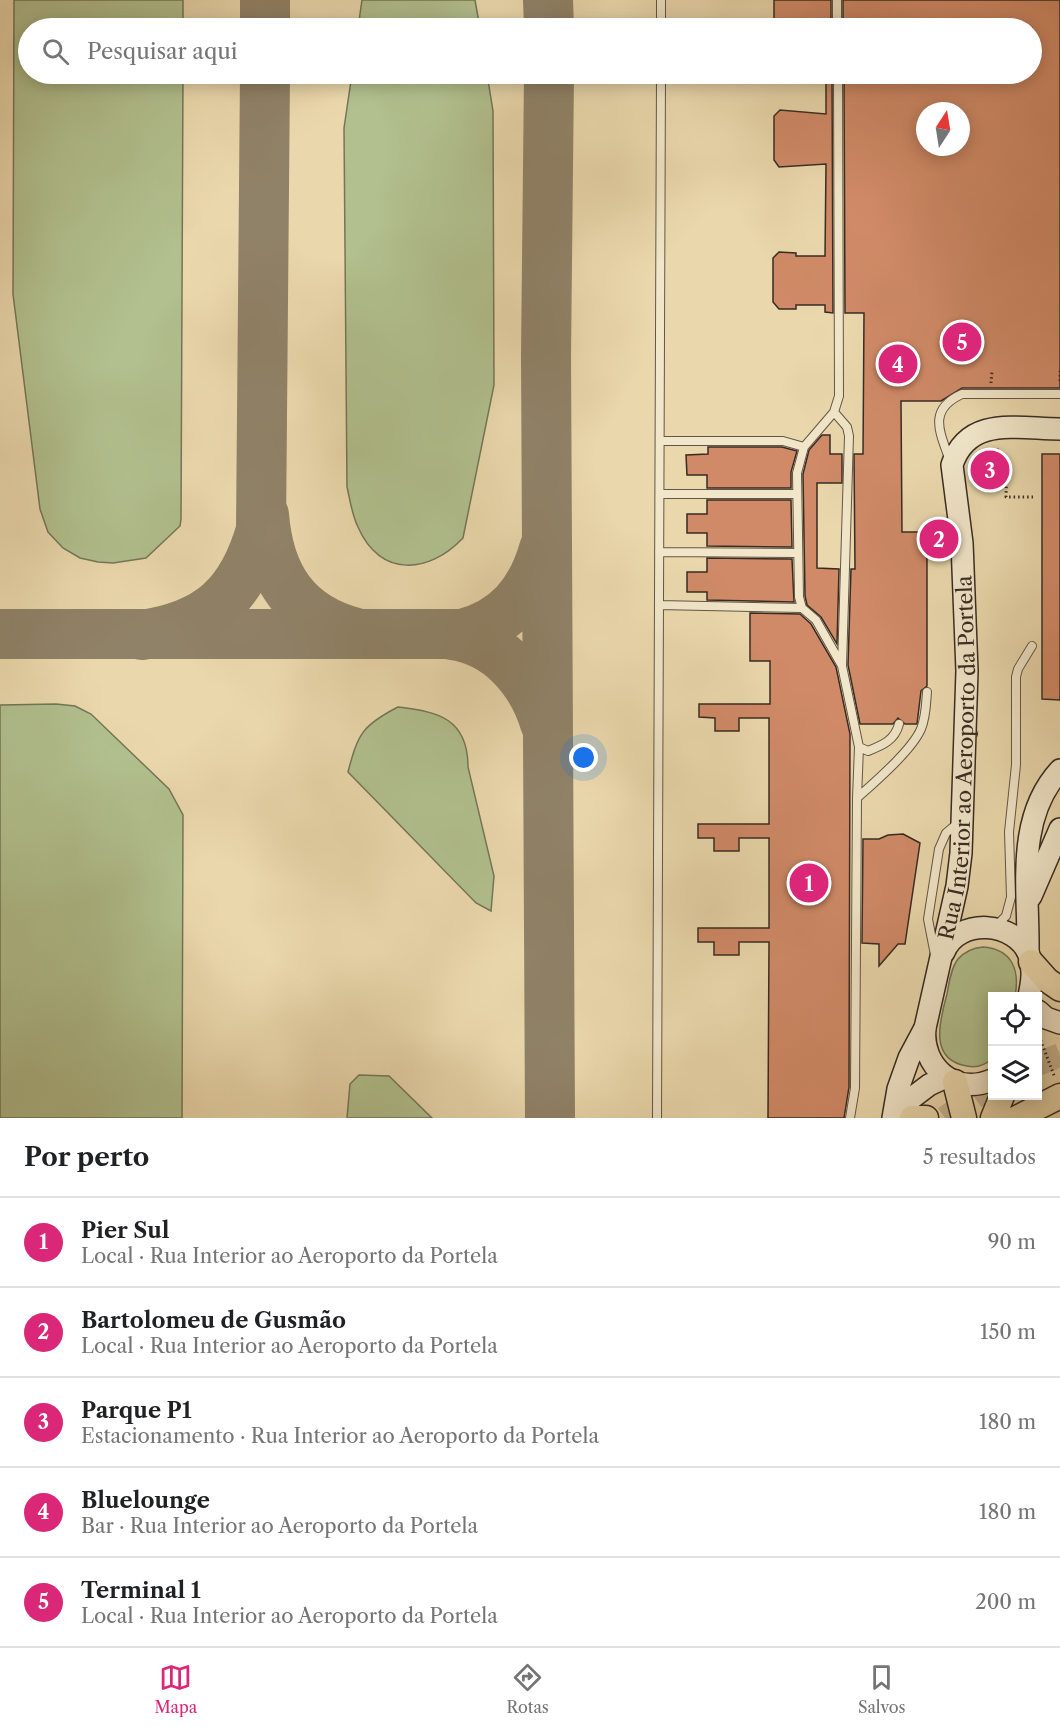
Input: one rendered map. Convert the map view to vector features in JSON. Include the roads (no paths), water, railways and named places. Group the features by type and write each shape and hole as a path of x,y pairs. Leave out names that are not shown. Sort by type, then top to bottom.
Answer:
{"main road":[{"path":"952,465 956,453 968,438 984,429 1060,429"},
{"name":"Rua Interior ao Aeroporto da Portela","path":"900,1115 898,1089 909,1058 925,1028 957,886 963,818 967,671 962,543 952,465"},
{"path":"1030,992 1033,973 1029,957 1030,825 1041,795 1060,770"},
{"path":"1029,902 1060,829"},
{"path":"993,928 1012,935 1047,980 1060,989"},
{"name":"Rua Interior ao Aeroporto da Portela","path":"940,964 947,945 955,938 973,929 993,928"},
{"path":"1042,1014 1060,1023"},
{"path":"925,1028 924,1040 929,1058 950,1079 964,1118"},
{"path":"900,1115 928,1084 950,1079 973,1085 988,1081"},
{"path":"1017,1118 1059,1089"},
{"path":"993,1118 1000,1100"},
{"path":"900,1115 926,1118"}],"lane":[{"path":"661,0 661,18"},
{"path":"837,0 837,18"},
{"path":"657,1118 661,84"},
{"path":"838,84 839,385 834,412 804,447 798,463 797,581 802,608 816,620 842,666"},
{"path":"952,465 939,432 939,413 951,399 962,394 1060,394"},
{"path":"834,412 847,427 849,436 842,666 859,747 855,1088 850,1118"},
{"path":"660,441 783,441 804,447"},
{"path":"660,494 797,494"},
{"path":"659,552 797,553"},
{"path":"659,605 802,608"},
{"path":"993,928 1006,916 1010,905 1009,832 1016,765 1016,677 1018,669 1032,646"},
{"path":"857,798 885,774 920,731 926,712 927,692"},
{"path":"859,747 868,751 880,746 894,737 899,724"}],"tunnel":[{"path":"1042,1062 1060,1055"},
{"path":"945,1118 988,1088"}],"place":[{"name":"Terminal 1","path":"962,342"},
{"name":"Bluelounge","path":"898,364"},
{"name":"Parque P1","path":"990,470"},
{"name":"Bartolomeu de Gusmão","path":"939,539"},
{"name":"Pier Sul","path":"809,883"}]}
